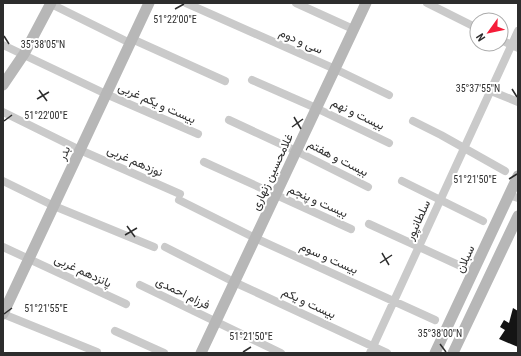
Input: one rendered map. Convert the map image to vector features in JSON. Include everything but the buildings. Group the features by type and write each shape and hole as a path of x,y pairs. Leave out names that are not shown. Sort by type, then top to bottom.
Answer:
{"street":[{"path":"3,85 24,54 50,3 131,41 225,81"},
{"name":"بدر","path":"3,314 149,3"},
{"name":"سی و دوم","path":"186,3 335,69 389,95"},
{"path":"296,3 354,29"},
{"name":"غلامحسین زنهاری","path":"201,353 366,3"},
{"path":"427,3 469,24"},
{"name":"سلطانپور","path":"371,350 491,91 515,47 518,31"},
{"name":"بیست و یکم غربی","path":"3,45 106,94 198,134"},
{"name":"بیست و نهم","path":"252,80 316,108 389,143"},
{"path":"491,91 518,102"},
{"name":"نوزدهم غربی","path":"3,112 180,197 255,238"},
{"name":"بیست و هفتم","path":"229,120 368,187"},
{"path":"414,121 505,171"},
{"name":"بیست و پنجم","path":"204,162 351,230"},
{"name":"سبلان","path":"435,353 513,196 517,179"},
{"path":"3,181 54,206 154,247"},
{"path":"402,181 483,221"},
{"path":"453,353 518,216"},
{"path":"369,224 465,268"},
{"name":"بیست و سوم","path":"255,238 435,320"},
{"name":"پانزدهم غربی","path":"3,247 126,304"},
{"name":"بیست و یکم","path":"165,247 371,350 387,353"},
{"name":"فرزام احمدی","path":"140,285 281,353"},
{"path":"3,314 97,352"},
{"path":"115,331 164,353"}]}
